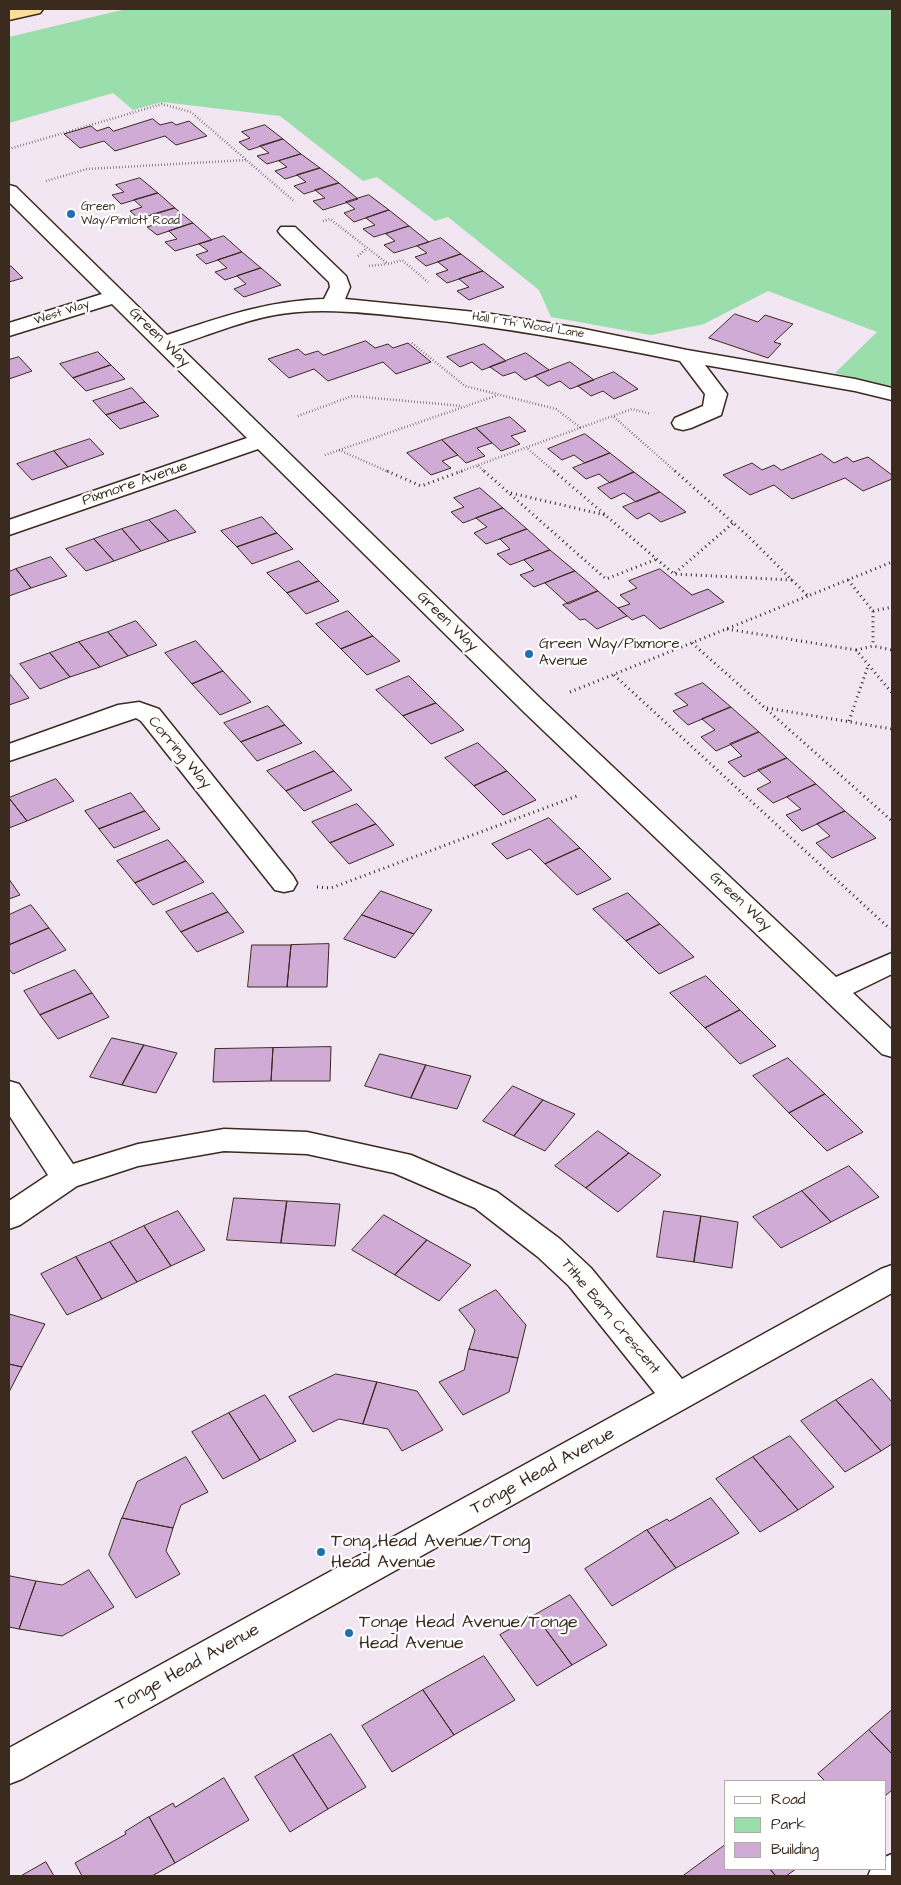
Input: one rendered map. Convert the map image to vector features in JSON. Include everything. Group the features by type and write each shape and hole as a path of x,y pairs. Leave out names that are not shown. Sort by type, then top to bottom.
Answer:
{"highway":[{"path":"9,15 34,9"}],"street":[{"name":"Green Way","path":"9,192 534,707 892,1047"},
{"path":"288,231 339,280 340,288 332,305"},
{"name":"West Way","path":"9,330 115,296"},
{"name":"Hall I' Th' Wood Lane","path":"164,343 253,313 297,306 368,307 485,319 579,334 688,356 855,385 892,394"},
{"path":"683,423 713,410 716,394 688,356"},
{"name":"Pixmore Avenue","path":"9,528 262,440"},
{"name":"Corring Way","path":"9,753 127,711 139,710 150,715 284,883"},
{"path":"834,990 892,963"},
{"path":"9,1092 66,1178"},
{"name":"Tithe Barn Crescent","path":"9,1216 66,1178 138,1155 224,1140 307,1143 400,1163 486,1200 549,1248 580,1277 678,1398"},
{"name":"Tonge Head Avenue","path":"9,1767 892,1278"},
{"path":"887,1876 892,1872"}],"path":[{"path":"9,149 162,104 191,112 296,204"},
{"path":"9,192 87,169 246,160"},
{"path":"318,222 330,219 388,264 402,260 435,287"},
{"path":"368,307 465,386 556,409 582,428"},
{"path":"289,467 499,395"},
{"path":"298,416 352,396 465,407"},
{"path":"339,450 421,486 632,409 683,423"},
{"path":"614,417 733,523 794,580 808,596"},
{"path":"528,448 674,574 794,580"},
{"path":"478,466 606,579 657,559"},
{"path":"509,492 606,515"},
{"path":"674,574 733,523"},
{"path":"534,707 892,562"},
{"path":"848,580 873,611 873,646"},
{"path":"873,611 892,607"},
{"path":"726,629 856,650 873,646 892,650"},
{"path":"692,643 892,821"},
{"path":"856,650 892,693"},
{"path":"849,722 868,665"},
{"path":"614,675 892,931"},
{"path":"765,708 892,729"},
{"path":"284,883 332,888 613,782"},
{"path":"886,926 892,922"}],"green space":[{"path":"126,9 892,9 892,387 835,373 877,332 768,291 704,324 651,335 551,317 539,290 448,217 435,221 377,177 363,181 280,116 162,102 133,110 113,93 9,123 9,37"}],"building":[{"path":"153,119 160,125 172,122 176,125 189,121 207,136 176,145 165,136 115,151 104,141 80,148 64,134 91,126 97,131 109,127 113,131"},
{"path":"265,125 283,139 249,150 239,142 250,138 242,132"},
{"path":"283,139 301,154 267,164 257,156 269,153 260,146"},
{"path":"301,154 320,168 285,179 275,171 287,167 279,161"},
{"path":"320,168 339,183 304,194 294,186 306,182 297,175"},
{"path":"140,178 158,193 121,204 112,195 124,192 116,185"},
{"path":"339,183 358,199 323,210 313,201 325,198 315,190"},
{"path":"158,193 175,208 139,219 130,211 142,207 134,200"},
{"path":"369,195 389,210 354,222 344,213 355,209 346,202"},
{"path":"175,208 193,223 157,235 147,227 160,223 151,215"},
{"path":"389,210 409,226 374,237 363,229 375,225 366,218"},
{"path":"193,223 212,240 175,251 165,242 177,239 169,231"},
{"path":"409,226 429,242 394,253 384,245 395,241 386,234"},
{"path":"224,236 242,252 206,264 196,255 208,251 199,244"},
{"path":"441,238 461,254 426,266 415,257 427,253 417,246"},
{"path":"242,252 261,268 225,280 215,272 227,268 218,260"},
{"path":"461,254 483,271 447,283 436,274 448,270 438,262"},
{"path":"9,266 11,266 23,278 9,282"},
{"path":"261,268 281,285 244,297 234,289 246,284 237,276"},
{"path":"483,271 504,287 469,300 457,291 469,287 459,279"},
{"path":"735,314 758,322 765,315 793,324 774,342 781,344 768,358 709,338"},
{"path":"366,341 375,348 388,344 393,348 408,343 431,362 396,374 383,362 328,381 314,369 289,378 268,359 298,349 305,355 318,351 323,355"},
{"path":"484,344 506,361 482,370 472,362 460,367 447,357"},
{"path":"98,352 111,365 73,378 60,364"},
{"path":"526,353 549,370 525,380 515,372 503,376 490,367"},
{"path":"19,357 32,371 9,379 9,360"},
{"path":"570,362 594,380 570,389 560,381 548,386 535,376"},
{"path":"111,365 125,379 86,391 73,378"},
{"path":"614,372 638,389 614,399 603,391 591,396 578,386"},
{"path":"132,388 145,402 106,415 93,401"},
{"path":"145,402 159,416 120,429 106,415"},
{"path":"510,417 526,431 511,436 520,444 501,451 476,428"},
{"path":"476,428 492,443 477,448 485,456 466,463 442,440"},
{"path":"585,434 610,453 585,463 574,455 562,460 548,449"},
{"path":"90,439 104,454 68,467 54,451"},
{"path":"442,440 458,455 442,461 451,468 431,475 407,453"},
{"path":"54,451 68,467 32,480 17,464"},
{"path":"610,453 634,472 610,483 599,474 586,479 573,468"},
{"path":"822,454 834,463 847,457 853,462 868,457 892,475 892,479 863,491 845,478 792,499 774,485 750,495 723,475 752,463 762,470 774,465 781,470"},
{"path":"634,472 660,492 636,502 624,493 611,499 598,488"},
{"path":"480,488 503,508 463,523 451,512 464,507 454,498"},
{"path":"660,492 686,512 661,522 649,513 637,519 623,507"},
{"path":"503,508 527,529 486,544 474,533 487,527 476,518"},
{"path":"176,510 196,532 169,541 149,520"},
{"path":"262,517 277,533 237,547 221,531"},
{"path":"149,520 169,541 141,551 122,529"},
{"path":"122,529 141,551 114,561 94,539"},
{"path":"527,529 550,550 510,565 497,554 510,549 500,539"},
{"path":"277,533 293,549 252,564 237,547"},
{"path":"94,539 114,561 86,571 66,549"},
{"path":"550,550 575,571 534,587 520,575 534,570 524,560"},
{"path":"51,557 67,576 31,588 16,569"},
{"path":"299,561 319,581 287,593 267,573"},
{"path":"16,569 31,588 9,596 9,572"},
{"path":"660,569 692,595 708,589 724,602 660,629 644,615 632,620 618,608 630,604 620,595 637,588 629,581"},
{"path":"575,571 598,591 568,604 545,583"},
{"path":"319,581 339,601 306,614 287,593"},
{"path":"598,591 627,616 597,629 585,619 580,620 563,605"},
{"path":"348,611 373,636 341,649 316,624"},
{"path":"136,621 157,645 128,656 108,632"},
{"path":"108,632 128,656 100,667 79,642"},
{"path":"373,636 400,661 367,675 341,649"},
{"path":"196,641 223,671 192,684 165,653"},
{"path":"79,642 100,667 70,677 50,653"},
{"path":"50,653 70,677 40,689 20,664"},
{"path":"223,671 251,702 220,715 192,684"},
{"path":"9,673 29,698 9,705"},
{"path":"409,676 436,703 403,716 376,690"},
{"path":"703,683 731,707 688,725 673,711 688,705 675,694"},
{"path":"436,703 464,730 431,744 403,716"},
{"path":"268,706 285,725 241,742 224,723"},
{"path":"731,707 759,732 716,751 701,737 715,730 702,719"},
{"path":"285,725 302,743 257,761 241,742"},
{"path":"759,732 787,758 744,777 728,762 742,756 730,744"},
{"path":"478,743 507,771 474,786 445,758"},
{"path":"315,751 334,771 286,791 267,771"},
{"path":"787,758 816,784 773,803 757,789 771,782 758,770"},
{"path":"334,771 352,790 304,811 286,791"},
{"path":"507,771 536,800 503,815 474,786"},
{"path":"56,779 74,801 27,821 9,798"},
{"path":"816,784 845,811 802,831 786,815 801,809 787,797"},
{"path":"131,793 145,811 99,829 85,811"},
{"path":"9,798 27,821 9,828"},
{"path":"357,804 376,824 330,843 312,822"},
{"path":"145,811 160,829 114,848 99,829"},
{"path":"845,811 876,838 832,858 816,843 830,836 817,824"},
{"path":"549,818 580,848 545,864 530,849 507,859 492,844"},
{"path":"376,824 394,845 349,864 330,843"},
{"path":"168,840 186,861 135,883 117,861"},
{"path":"580,848 611,879 577,895 545,864"},
{"path":"186,861 204,882 153,905 135,883"},
{"path":"9,879 20,895 9,899"},
{"path":"381,891 432,910 414,934 362,915"},
{"path":"213,893 228,912 181,932 166,912"},
{"path":"628,893 660,924 626,941 593,909"},
{"path":"31,905 49,928 9,945 9,915"},
{"path":"228,912 244,932 197,952 181,932"},
{"path":"362,915 414,934 395,958 344,939"},
{"path":"660,924 694,957 659,974 626,941"},
{"path":"49,928 66,950 13,974 9,969 9,945"},
{"path":"329,944 327,987 287,987 291,945"},
{"path":"252,945 291,945 287,987 248,987"},
{"path":"75,970 92,993 40,1015 24,991"},
{"path":"706,976 740,1010 705,1028 670,993"},
{"path":"92,993 109,1017 58,1039 40,1015"},
{"path":"740,1010 776,1046 740,1064 705,1028"},
{"path":"112,1038 144,1045 122,1085 90,1077"},
{"path":"144,1045 177,1053 156,1093 122,1085"},
{"path":"331,1047 330,1081 271,1081 273,1048"},
{"path":"273,1048 271,1081 213,1082 215,1049"},
{"path":"380,1054 426,1065 411,1098 365,1086"},
{"path":"788,1058 825,1094 789,1113 753,1076"},
{"path":"426,1065 471,1076 457,1109 411,1098"},
{"path":"513,1086 543,1100 514,1136 483,1121"},
{"path":"825,1094 863,1132 827,1151 789,1113"},
{"path":"543,1100 575,1114 545,1151 514,1136"},
{"path":"598,1131 629,1153 586,1188 555,1166"},
{"path":"629,1153 661,1175 618,1212 586,1188"},
{"path":"849,1166 879,1197 831,1222 802,1191"},
{"path":"802,1191 831,1222 781,1248 753,1217"},
{"path":"234,1198 287,1201 281,1243 227,1240"},
{"path":"287,1201 340,1204 335,1246 281,1243"},
{"path":"178,1211 205,1250 171,1266 144,1226"},
{"path":"664,1211 701,1216 694,1262 657,1257"},
{"path":"384,1215 427,1240 395,1275 352,1250"},
{"path":"701,1216 738,1222 732,1268 694,1262"},
{"path":"144,1226 171,1266 137,1282 110,1242"},
{"path":"427,1240 471,1265 439,1301 395,1275"},
{"path":"110,1242 137,1282 102,1299 76,1257"},
{"path":"76,1257 102,1299 67,1315 41,1274"},
{"path":"496,1290 526,1325 518,1358 469,1349 475,1330 459,1310"},
{"path":"9,1314 45,1324 22,1367 9,1364"},
{"path":"469,1349 518,1358 509,1392 463,1415 439,1382 464,1370"},
{"path":"9,1364 22,1367 9,1392"},
{"path":"336,1374 377,1382 363,1424 339,1419 313,1432 289,1397"},
{"path":"872,1379 892,1402 892,1444 881,1451 836,1400"},
{"path":"377,1382 417,1391 443,1430 402,1451 388,1429 363,1424"},
{"path":"265,1395 296,1441 260,1460 229,1413"},
{"path":"836,1400 881,1451 845,1472 801,1421"},
{"path":"229,1413 260,1460 223,1479 192,1432"},
{"path":"790,1436 834,1487 798,1510 753,1457"},
{"path":"186,1457 208,1492 181,1505 173,1528 122,1518 137,1482"},
{"path":"753,1457 798,1510 760,1532 716,1479"},
{"path":"711,1498 739,1533 676,1568 647,1530 667,1519 669,1521"},
{"path":"122,1518 173,1528 166,1551 180,1574 136,1598 109,1555"},
{"path":"647,1530 676,1568 612,1606 585,1569"},
{"path":"89,1570 114,1607 62,1636 19,1629 36,1581 62,1585"},
{"path":"9,1573 10,1576 36,1581 19,1629 9,1627"},
{"path":"570,1595 607,1645 572,1665 535,1615"},
{"path":"535,1615 572,1665 537,1686 500,1635"},
{"path":"484,1656 515,1700 454,1735 423,1690"},
{"path":"423,1690 454,1735 392,1772 362,1726"},
{"path":"892,1710 892,1754 869,1730"},
{"path":"869,1730 892,1754 892,1790 886,1795 886,1780 824,1780 818,1774"},
{"path":"331,1734 366,1787 328,1809 293,1755"},
{"path":"293,1755 328,1809 290,1832 255,1777"},
{"path":"224,1778 249,1820 175,1863 149,1817 173,1803 175,1807"},
{"path":"149,1817 175,1863 152,1876 82,1876 75,1863 126,1834 125,1832"},
{"path":"724,1846 724,1870 771,1870 776,1876 683,1876"},
{"path":"46,1862 54,1876 21,1876"},
{"path":"771,1870 795,1870 786,1876 776,1876"}],"place":[{"name":"Green Way/Pimlott Road","path":"71,214"},
{"name":"Green Way/Pixmore Avenue","path":"529,654"},
{"name":"Tong Head Avenue/Tong Head Avenue","path":"321,1552"},
{"name":"Tonge Head Avenue/Tonge Head Avenue","path":"349,1633"}]}
